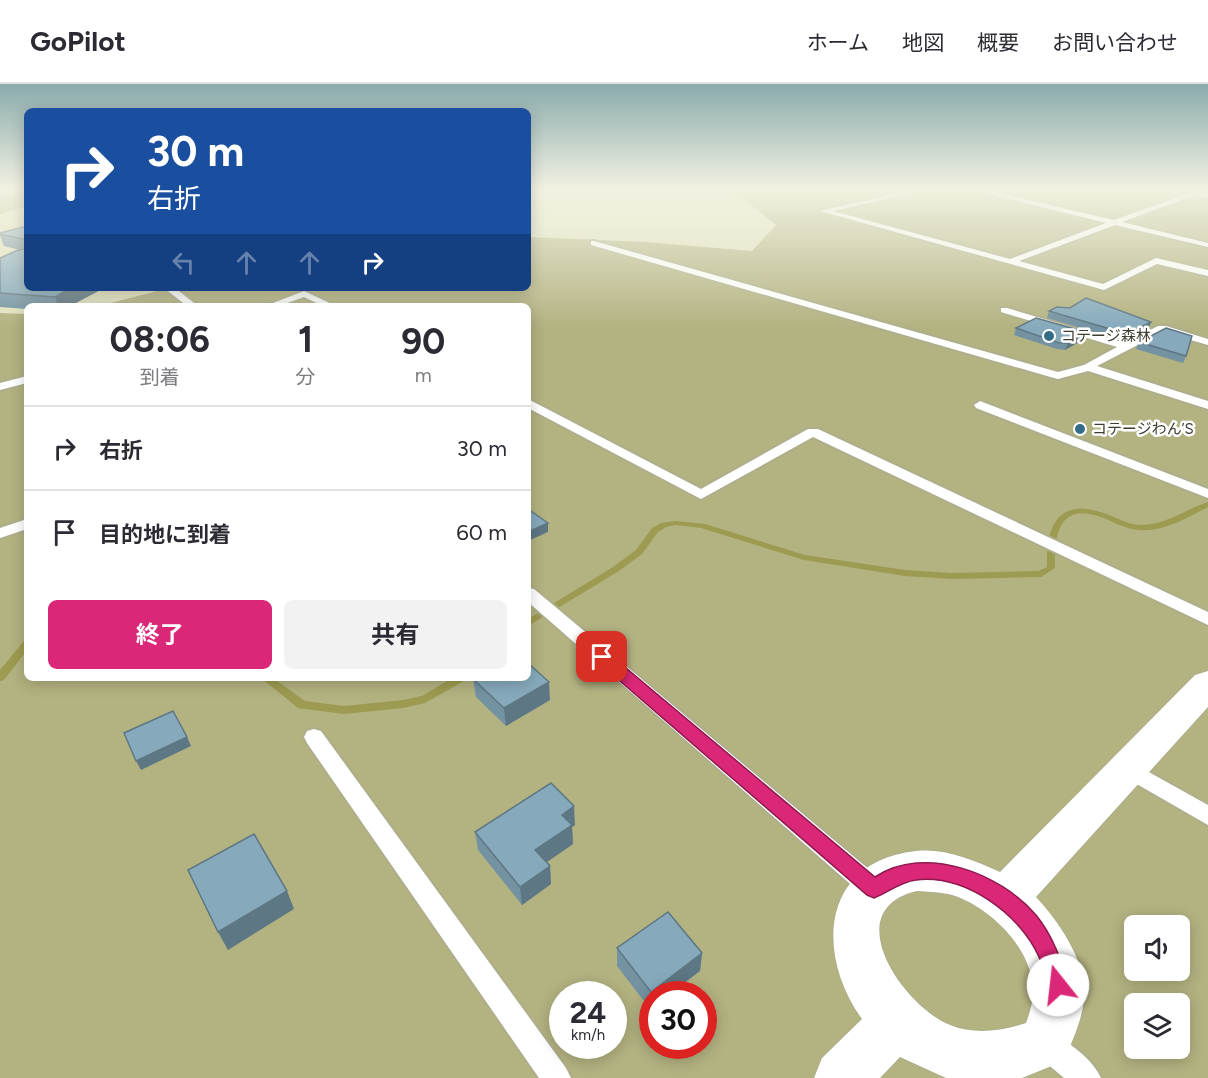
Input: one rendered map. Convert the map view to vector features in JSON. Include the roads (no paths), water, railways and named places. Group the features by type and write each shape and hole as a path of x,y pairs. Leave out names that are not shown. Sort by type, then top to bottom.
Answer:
{"street":[{"path":"1004,899 1208,684"},
{"path":"917,871 945,873 975,882 1004,899 1028,922 1048,952 1058,985 1055,1017 1045,1042 1012,1056 976,1059 938,1048 903,1026 876,996 860,966 855,937 859,911 874,889 892,877 917,871"},
{"path":"842,1078 898,1020"}],"lane":[{"path":"912,234 1104,286 1156,261 1208,273"},
{"path":"1012,261 1082,234"},
{"path":"1158,234 1208,245"},
{"path":"594,243 1058,376 1088,367 1162,328 1208,342"},
{"path":"173,291 189,303"},
{"path":"278,303 304,294 324,303"},
{"path":"1004,310 1127,347"},
{"path":"1088,367 1208,405"},
{"path":"0,387 24,380"},
{"path":"980,405 1208,494"},
{"path":"531,406 702,495 813,432 1208,619"},
{"path":"0,533 24,525"},
{"path":"531,596 874,889"},
{"path":"314,737 556,1078"},
{"path":"1129,769 1208,816"},
{"path":"1045,1042 1086,1078"}],"waterway":[{"path":"531,621 616,569 639,552 655,530 664,525 676,523 702,526 804,557 905,573 952,576 1041,574 1051,568 1051,543 1058,523 1064,516 1073,512 1084,511 1099,514 1126,525 1143,528 1168,523 1208,504"},
{"path":"0,677 24,647"},
{"path":"270,681 302,705 344,710 403,704 425,699 455,681"}],"place":[{"name":"コテージ森林","path":"1049,336"},
{"name":"コテージわん’S","path":"1080,429"}]}
